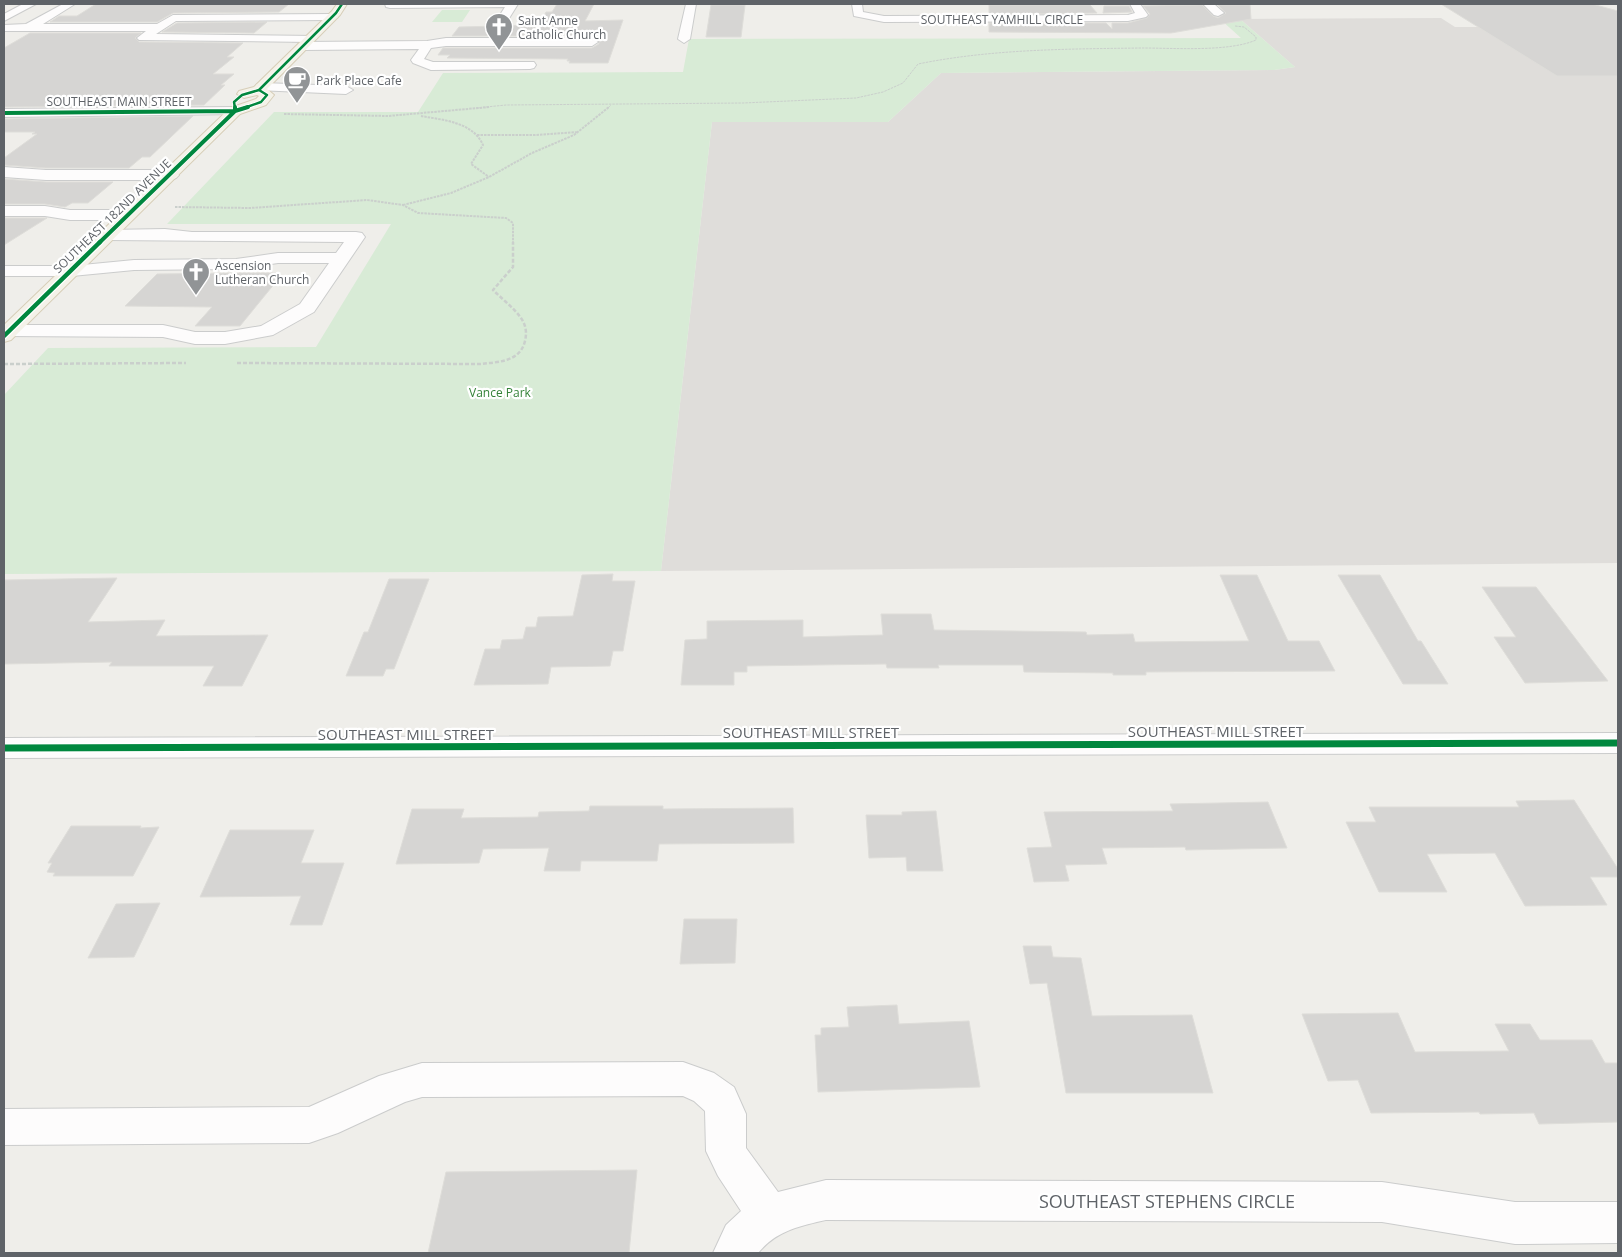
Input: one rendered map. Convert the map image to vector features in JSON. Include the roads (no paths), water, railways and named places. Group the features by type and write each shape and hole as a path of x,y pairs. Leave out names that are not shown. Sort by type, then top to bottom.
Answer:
{"main road":[{"path":"260,89 332,17 342,4"},
{"name":"SOUTHEAST 182ND AVENUE","path":"6,334 234,113 261,102 267,94 260,89"}],"street":[{"path":"4,18 31,4"},
{"path":"28,28 70,4"},
{"path":"390,4 513,4 504,18"},
{"path":"684,39 692,4"},
{"name":"SOUTHEAST YAMHILL CIRCLE","path":"856,4 858,14 884,19 1128,18 1142,14 1135,4"},
{"path":"1208,4 1218,13"},
{"path":"332,17 173,18 143,38 307,42 423,50"},
{"path":"4,28 159,27"},
{"path":"294,56 423,50 446,42 592,42"},
{"path":"423,50 417,60 431,66 530,66"},
{"path":"260,89 346,90"},
{"name":"SOUTHEAST MAIN STREET","path":"4,113 234,113"},
{"path":"4,172 46,175 171,175"},
{"path":"4,211 45,211 70,215 132,211"},
{"path":"6,334 163,331 195,338 225,338 266,330 307,308 356,237 108,235"},
{"path":"4,271 72,271 134,264 236,264 278,258 342,258"},
{"name":"SOUTHEAST MILL STREET","path":"4,748 1618,743"},
{"path":"4,1127 310,1125 328,1119 402,1084 422,1080 683,1080 701,1084 717,1096 725,1108 726,1125 724,1136 728,1153 770,1216"},
{"name":"SOUTHEAST STEPHENS CIRCLE","path":"735,1253 740,1240 755,1224 770,1216 798,1206 826,1200 1382,1202 1515,1223 1618,1223"}],"place":[{"name":"Saint Anne Catholic Church","path":"499,51"},
{"name":"Park Place Cafe","path":"297,104"},
{"name":"Ascension Lutheran Church","path":"196,296"}],"park label":[{"name":"Vance Park","path":"500,392"}]}
